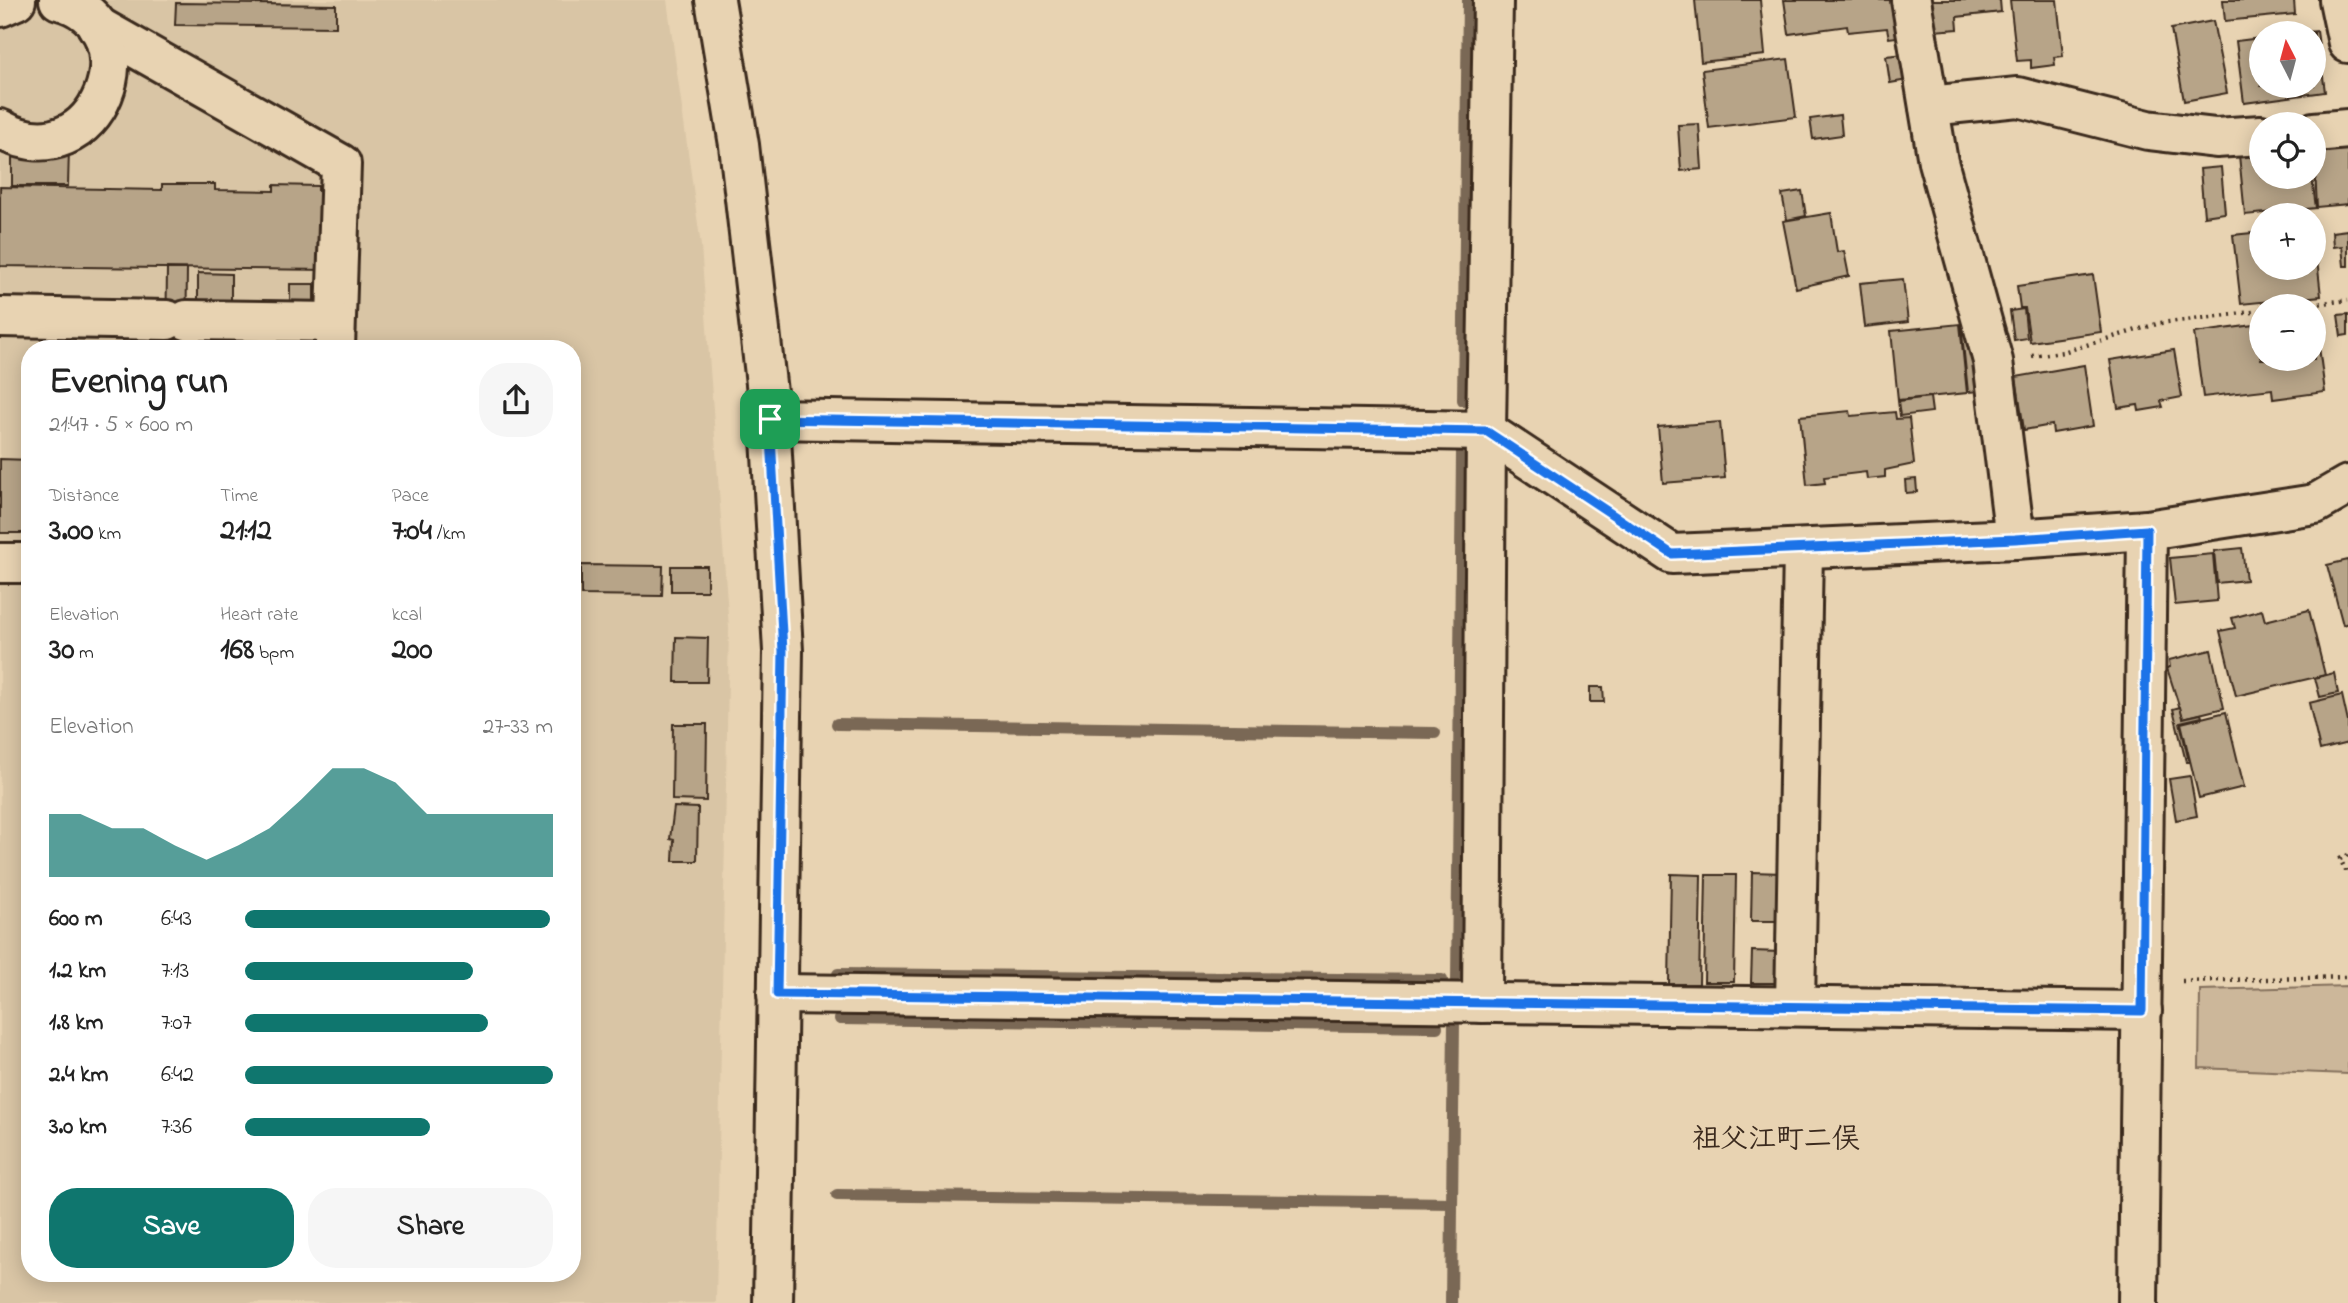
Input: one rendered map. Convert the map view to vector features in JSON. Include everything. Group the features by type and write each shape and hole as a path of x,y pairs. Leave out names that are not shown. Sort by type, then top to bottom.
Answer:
{"street":[{"path":"0,7 16,0"},
{"path":"0,317 177,320 335,335 341,164 97,26 82,11 59,0"},
{"path":"715,0 739,145 770,419 783,651 773,1303"},
{"path":"1482,1003 1486,431 1493,0"},
{"path":"1911,0 1938,162 1993,361 2015,539"},
{"path":"2339,0 2348,43"},
{"path":"0,129 31,140 52,139 71,132 88,120 101,104 109,75 106,44 97,26"},
{"path":"1929,106 2018,97 2148,130 2216,138 2249,136"},
{"path":"2326,131 2348,129"},
{"path":"770,419 1486,431 1672,554 2015,539 2147,530 2315,504 2348,485"},
{"path":"2138,1303 2147,530"},
{"path":"1795,1006 1803,549"},
{"path":"0,563 21,563"},
{"path":"777,994 1795,1006 2142,996"}],"path":[{"path":"2326,303 2348,300"},
{"path":"1993,361 2063,352 2160,323 2249,312"},
{"path":"2348,855 2340,859 2348,875"},
{"path":"2142,996 2348,977"}],"shaded area":[{"path":"0,0 667,0 701,246 729,628 716,1303 0,1303"},
{"path":"2348,986 2348,1074 2199,1068 2200,990"}],"building":[{"path":"1695,0 1760,0 1765,55 1701,62"},
{"path":"1784,0 1900,0 1905,36 1889,38 1887,28 1848,32 1847,26 1789,34"},
{"path":"1930,0 2000,0 2001,12 1957,17 1958,29 1934,31"},
{"path":"2010,0 2057,0 2063,56 2054,57 2055,65 2031,68 2031,60 2017,61"},
{"path":"2223,0 2294,0 2295,14 2225,21"},
{"path":"176,3 336,5 336,27 175,25"},
{"path":"2213,21 2227,93 2184,101 2171,29"},
{"path":"2249,39 2249,98 2281,98 2244,103 2236,41"},
{"path":"1905,54 1908,80 1890,83 1886,56"},
{"path":"1788,59 1796,117 1709,128 1702,70"},
{"path":"1840,115 1842,135 1813,139 1810,119"},
{"path":"1699,124 1702,169 1681,171 1678,125"},
{"path":"12,148 69,149 68,186 12,186"},
{"path":"2348,148 2348,204 2326,206 2326,203 2317,203 2316,189 2326,189 2326,150"},
{"path":"2249,154 2249,189 2314,189 2315,203 2249,203 2249,215 2245,215 2239,155"},
{"path":"2221,167 2225,213 2204,216 2200,169"},
{"path":"162,184 215,184 215,190 274,191 274,185 318,186 318,191 330,191 329,270 0,266 0,187 162,190"},
{"path":"1802,191 1806,216 1787,220 1782,194"},
{"path":"1831,213 1837,252 1844,251 1849,276 1796,288 1783,221"},
{"path":"2348,230 2348,266 2344,266 2342,246 2333,247 2332,232"},
{"path":"2249,233 2249,280 2319,280 2321,294 2249,294 2249,303 2241,304 2233,235"},
{"path":"167,269 187,269 186,340 166,340"},
{"path":"198,273 231,274 231,301 198,301"},
{"path":"2093,275 2101,332 2030,342 2025,308 2020,308 2017,286"},
{"path":"1903,279 1908,322 1865,327 1860,283"},
{"path":"290,284 314,284 314,301 290,301"},
{"path":"2024,309 2027,338 2014,340 2010,311"},
{"path":"2348,314 2348,335 2341,336 2338,315"},
{"path":"1973,322 1980,391 1968,392 1961,324"},
{"path":"1960,324 1967,393 1898,400 1891,331"},
{"path":"2249,326 2249,371 2322,371 2325,392 2273,399 2272,389 2203,397 2194,333"},
{"path":"2174,350 2182,397 2161,401 2163,407 2139,411 2138,405 2118,408 2110,360"},
{"path":"2084,365 2093,426 2053,433 2052,425 2024,430 2016,377"},
{"path":"1930,397 1932,412 1900,416 1898,401"},
{"path":"1850,411 1851,416 1895,412 1896,419 1909,418 1914,464 1885,470 1885,477 1867,479 1866,472 1824,477 1825,483 1807,485 1800,416"},
{"path":"1720,422 1725,478 1663,483 1658,427"},
{"path":"0,459 21,460 21,533 0,533"},
{"path":"1916,479 1917,492 1906,493 1905,480"},
{"path":"2242,548 2246,580 2217,583 2214,551"},
{"path":"2213,554 2217,601 2175,605 2170,558"},
{"path":"2348,560 2348,623 2343,625 2327,565"},
{"path":"581,565 663,566 662,596 581,595"},
{"path":"671,566 707,566 707,591 671,591"},
{"path":"2262,610 2265,621 2309,610 2325,675 2236,696 2220,631 2235,628 2232,618"},
{"path":"676,637 708,638 707,682 675,682"},
{"path":"2211,650 2224,708 2183,718 2167,668 2170,667 2169,660"},
{"path":"2334,673 2338,693 2320,697 2315,678"},
{"path":"1590,687 1603,687 1604,702 1590,702"},
{"path":"2342,695 2348,722 2348,743 2320,750 2309,703"},
{"path":"2180,707 2183,718 2201,714 2202,717 2180,722 2189,762 2186,762 2173,709"},
{"path":"2226,712 2244,787 2199,798 2181,723"},
{"path":"673,724 707,724 706,801 672,800"},
{"path":"2190,776 2197,816 2176,820 2169,779"},
{"path":"674,807 698,808 697,861 673,861 674,840 670,839"},
{"path":"1752,872 1782,873 1782,921 1751,921"},
{"path":"1671,874 1701,875 1699,984 1669,984"},
{"path":"1706,875 1736,875 1734,982 1704,982"},
{"path":"1752,951 1781,952 1781,983 1751,983"}],"waterway":[{"path":"1463,400 1468,0"},
{"path":"1457,984 1462,452"},
{"path":"837,724 1435,733"},
{"path":"838,974 1442,980"},
{"path":"840,1019 1437,1027"},
{"path":"1451,1303 1454,1021"},
{"path":"837,1195 1452,1203"}],"district":[{"name":"祖父江町二俣","path":"1776,1137"}],"route":[{"path":"770,419 1486,431 1672,554 2015,539 2147,530 2142,1011 777,994 783,651 770,419"}]}
